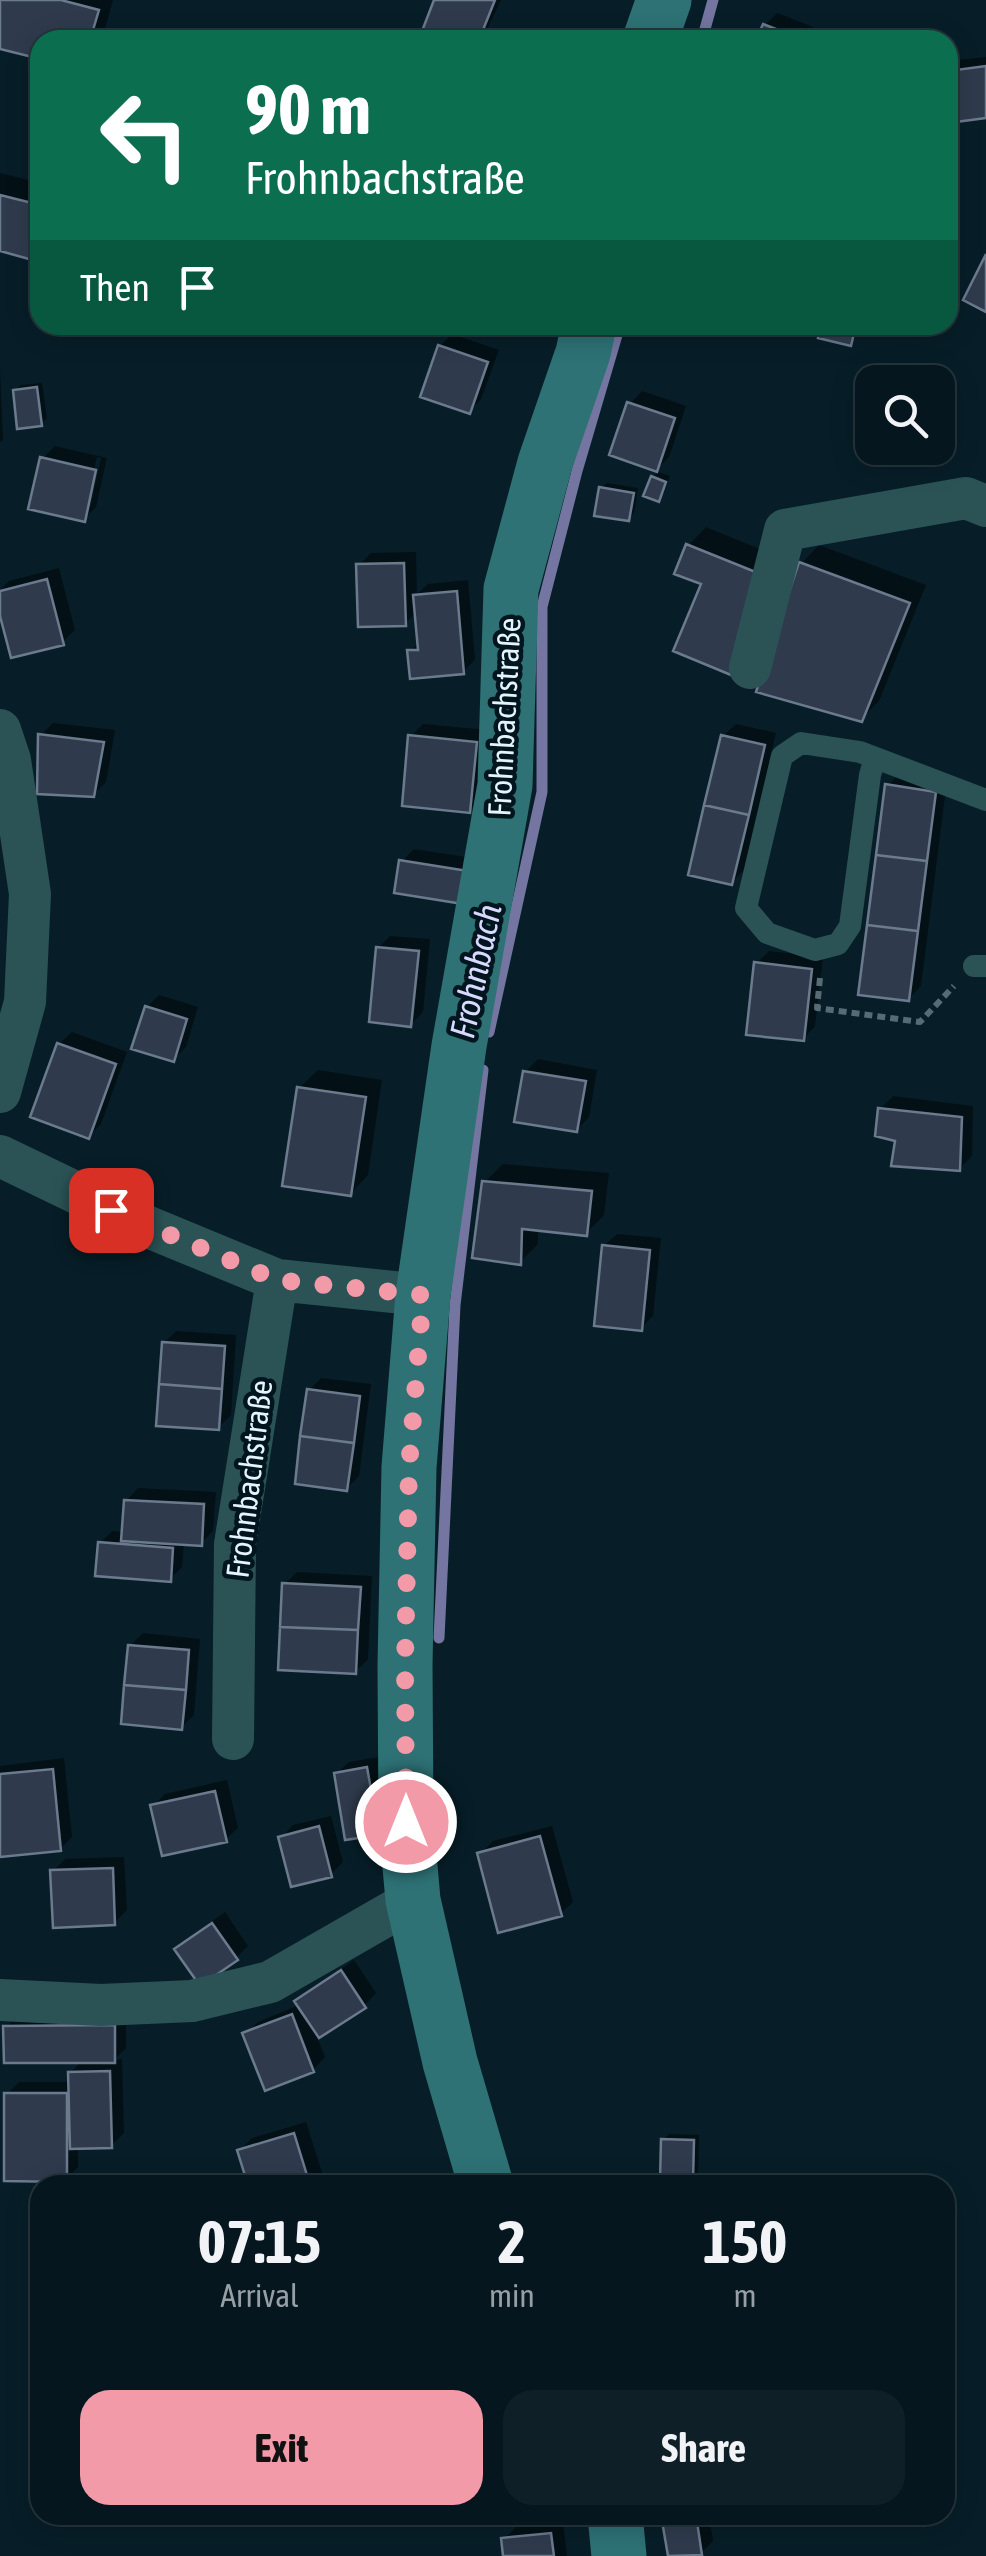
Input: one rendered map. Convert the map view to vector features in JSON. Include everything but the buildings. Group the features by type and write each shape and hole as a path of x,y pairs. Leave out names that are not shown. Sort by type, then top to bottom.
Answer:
{"street":[{"path":"654,30 664,0"},
{"name":"Frohnbachstraße","path":"483,2175 450,2062 414,1900 406,1822 409,1467 423,1295 459,1046 506,785 511,590 545,463 587,335"},
{"path":"750,668 786,530 966,498 986,506"},
{"path":"0,730 10,760 30,894 25,1002 0,1092"},
{"path":"0,1156 141,1224 277,1280 423,1295"},
{"name":"Frohnbachstraße","path":"233,1739 235,1544 277,1280"},
{"path":"0,2000 101,2006 192,2001 270,1982 414,1900"},
{"path":"616,2525 620,2556"}],"lane":[{"path":"875,758 850,926 838,944 815,950 766,933 746,908 782,756 801,743 860,752 986,800"}],"path":[{"path":"824,947 817,1008 920,1022 980,966"}],"waterway":[{"name":"Frohnbach","path":"705,30 713,0"},
{"name":"Frohnbach","path":"489,1032 542,792 542,607 617,335"},
{"name":"Frohnbach","path":"439,1638 455,1305 483,1070"}],"route":[{"path":"111,1210 277,1280 423,1295 409,1467 406,1822"}]}
